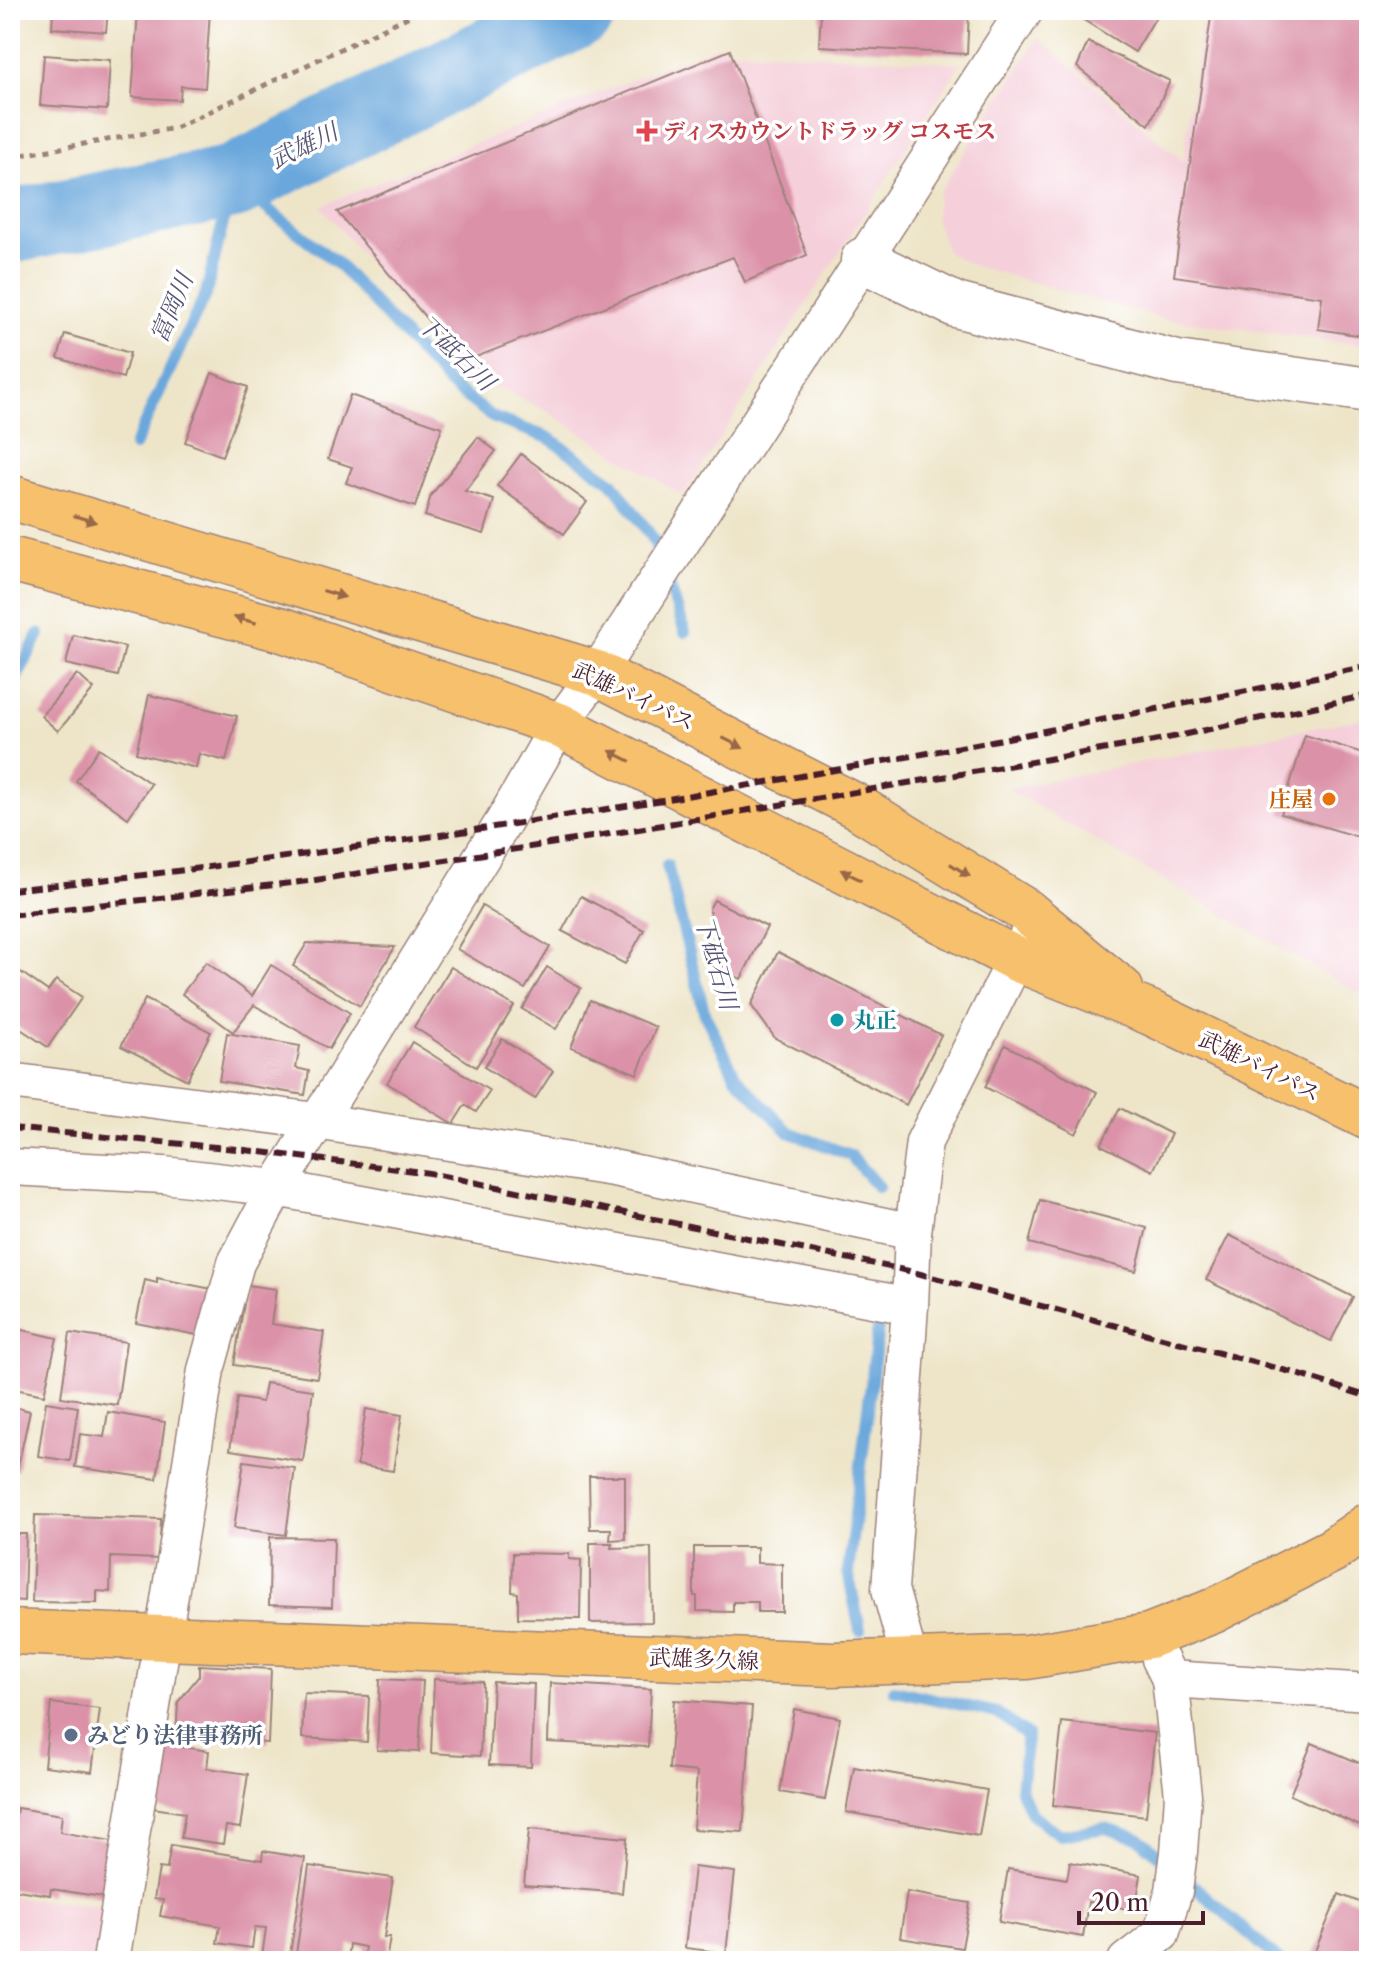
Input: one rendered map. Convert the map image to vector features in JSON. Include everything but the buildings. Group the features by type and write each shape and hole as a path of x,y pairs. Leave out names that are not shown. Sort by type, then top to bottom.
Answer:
{"main road":[{"name":"武雄バイパス","path":"10,497 597,673 856,806 1037,918 1151,1013"},
{"name":"武雄バイパス","path":"10,559 283,630 559,725 1016,959 1151,1013 1369,1118"},
{"name":"武雄多久線","path":"10,1632 833,1664 1027,1657 1149,1636 1213,1611 1333,1550 1369,1525"}],"street":[{"path":"111,1961 206,1370 236,1263 316,1121 504,821 559,725 597,673 1025,10"},
{"path":"863,260 956,305 1177,363 1369,390"},
{"path":"910,1661 890,1589 913,1232 924,1142 1037,918"},
{"path":"10,1081 316,1121 613,1168 913,1232"},
{"path":"10,1167 164,1175 276,1188 910,1306"},
{"path":"1126,1961 1161,1934 1174,1891 1179,1852 1183,1795 1170,1679 1149,1636"},
{"path":"1170,1679 1369,1692"}],"path":[{"path":"10,157 175,128 422,10"}],"shaded area":[{"path":"1204,10 1369,10 1369,346 1160,318 971,265 947,252 935,219 938,194 1038,38 1183,161"},
{"path":"716,46 730,50 961,63 683,496 543,409 456,367 321,206"},
{"path":"1369,717 1369,999 1007,789"},
{"path":"10,1897 106,1907 97,1961 10,1961"}],"waterway":[{"name":"武雄川","path":"10,227 233,182 580,10"},
{"name":"下砥石川","path":"134,446 206,293 233,182 337,263 450,385 494,418 549,438 612,482 654,540 685,632"},
{"name":"富岡川","path":"10,691 39,634"},
{"name":"下砥石川","path":"667,865 705,1015 736,1077 789,1132 850,1155 878,1187"},
{"name":"下砥石川","path":"860,1630 848,1572 878,1327"},
{"name":"下砥石川","path":"894,1690 997,1713 1027,1735 1021,1790 1031,1814 1060,1835 1105,1828 1139,1838 1280,1961"}],"railway":[{"path":"10,890 352,848 692,795 1032,733 1369,666"},
{"path":"10,915 309,881 568,841 1154,741 1369,695"},
{"path":"10,1128 237,1149 429,1173 909,1271 1291,1372 1369,1397"}],"place":[{"name":"ディスカウントドラッグ コスモス","path":"647,131"},
{"name":"庄屋","path":"1329,799"},
{"name":"丸正","path":"837,1020"},
{"name":"みどり法律事務所","path":"71,1735"}]}
